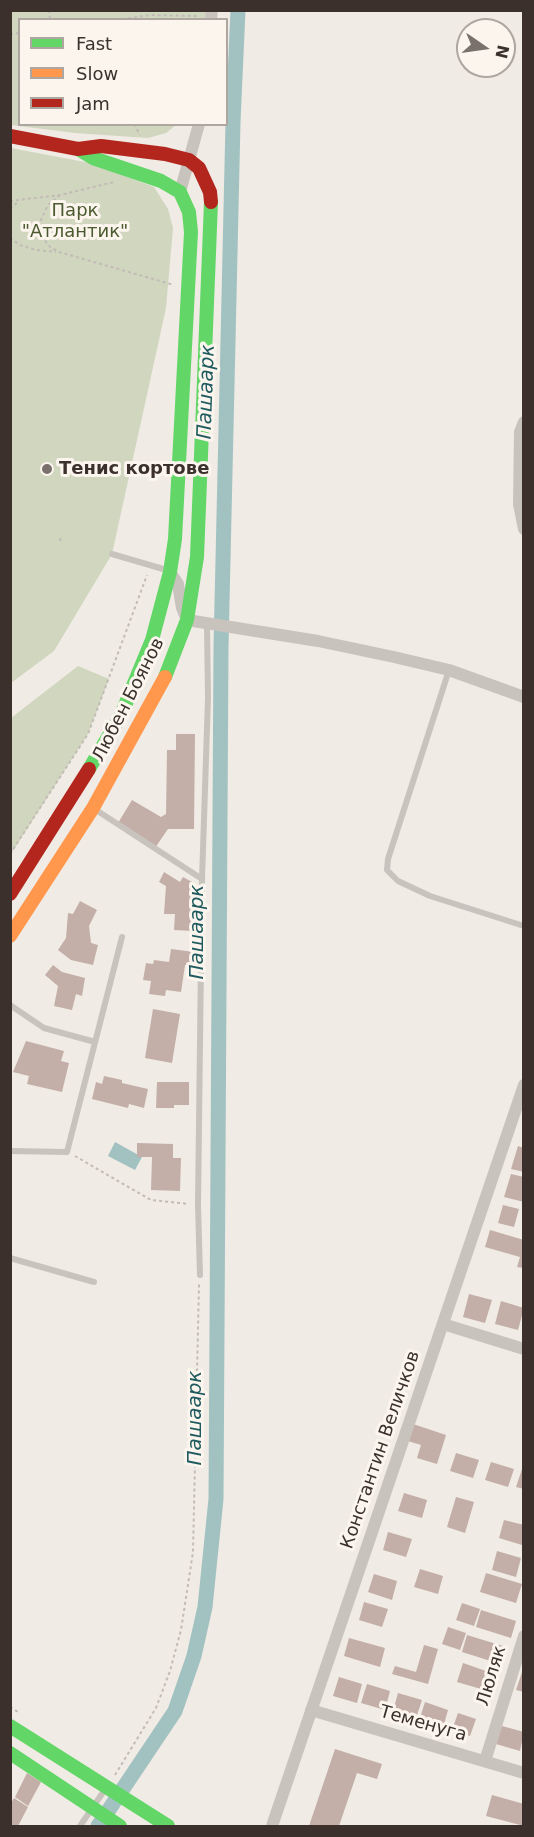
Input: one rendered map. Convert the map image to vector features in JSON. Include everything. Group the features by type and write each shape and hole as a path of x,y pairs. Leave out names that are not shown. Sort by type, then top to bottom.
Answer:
{"street":[{"path":"78,148 93,158 161,181 180,192 194,164 199,126"},
{"path":"10,136 78,148 101,146 165,154 194,164"},
{"name":"Любен Боянов","path":"10,936 93,808 141,723 168,670 187,620 197,557 211,206 210,192 194,164"},
{"name":"Любен Боянов","path":"10,894 72,799 121,715 152,640 170,572 178,489 191,232 189,212 180,192"},
{"path":"524,422 520,432 519,504 524,529"},
{"path":"170,572 178,584 182,608 187,620 318,641 449,670 524,697"},
{"name":"Константин Величков","path":"272,1827 524,1085"},
{"path":"443,1324 524,1348"},
{"name":"Люляк","path":"485,1761 524,1636"},
{"name":"Теменуга","path":"312,1710 524,1773"},
{"path":"10,1726 168,1827"},
{"path":"10,1754 120,1827"},
{"path":"139,1827 144,1812"}],"lane":[{"path":"112,554 151,564 170,572"},
{"path":"200,1275 198,1205 202,879 208,624"},
{"path":"449,670 388,859 387,870 398,881 430,896 524,926"},
{"path":"93,808 202,879"},
{"path":"10,1151 67,1152 122,937"},
{"path":"10,1005 44,1028 95,1042"},
{"path":"10,1258 94,1282"},
{"path":"80,1827 108,1789"}],"path":[{"path":"126,18 151,13 211,15"},
{"path":"135,126 141,137"},
{"path":"10,201 60,195 115,182"},
{"path":"59,252 50,247 42,237 41,220 48,205 60,195"},
{"path":"10,209 20,200"},
{"path":"10,238 20,245 36,250 59,252 168,284"},
{"path":"60,541 61,536"},
{"path":"10,854 88,734 151,564"},
{"path":"67,1152 151,1200 198,1205"},
{"path":"108,1789 156,1708 170,1671 181,1630 193,1552 200,1275"}],"green space":[{"path":"10,11 212,11 210,18 18,18 18,126 11,125"},
{"path":"19,126 175,126 166,133 148,138"},
{"name":"Парк \"Атлантик\"","path":"11,148 90,163 154,187 168,209 173,228 166,308 112,554 54,651 11,683"},
{"path":"78,666 109,679 88,734 11,854 11,718"}],"water":[{"path":"115,1142 142,1157 135,1170 108,1156"}],"building":[{"path":"176,734 195,734 194,829 168,829 155,848 118,823 132,800 161,817 166,814 167,750 176,750"},
{"path":"164,872 180,882 183,877 194,883 193,931 174,930 175,914 164,914 166,886 159,882"},
{"path":"80,901 97,910 89,926 91,943 98,945 93,965 71,960 58,950 66,938 68,913 73,914"},
{"path":"171,949 194,952 192,966 185,965 181,992 166,990 165,996 149,994 151,981 143,980 146,963 153,964 154,960 169,962"},
{"path":"53,965 62,972 85,978 82,996 76,994 72,1010 54,1006 58,986 45,975"},
{"path":"153,1009 180,1014 172,1063 145,1058"},
{"path":"26,1041 64,1051 61,1061 69,1063 62,1092 27,1084 29,1076 13,1072"},
{"path":"104,1076 148,1089 144,1108 129,1104 128,1108 92,1099 96,1082 102,1084"},
{"path":"157,1082 189,1082 189,1105 156,1108"},
{"path":"137,1143 173,1144 173,1158 181,1158 180,1191 151,1190 152,1157 137,1157"},
{"path":"518,1146 524,1148 524,1172 511,1169"},
{"path":"511,1174 524,1177 524,1202 504,1197"},
{"path":"503,1205 519,1209 514,1227 498,1223"},
{"path":"490,1230 524,1240 524,1268 517,1267 520,1257 485,1247"},
{"path":"469,1294 492,1300 485,1323 463,1317"},
{"path":"501,1301 524,1308 518,1330 495,1324"},
{"path":"413,1424 446,1435 437,1464 417,1458 421,1445 408,1441"},
{"path":"456,1453 479,1460 473,1478 450,1471"},
{"path":"491,1462 514,1469 508,1487 485,1480"},
{"path":"522,1469 524,1469 524,1489 516,1487"},
{"path":"404,1493 427,1500 422,1518 398,1511"},
{"path":"456,1497 474,1502 465,1533 447,1527"},
{"path":"504,1520 524,1525 522,1545 499,1538"},
{"path":"388,1532 412,1539 406,1557 383,1550"},
{"path":"497,1551 521,1558 516,1577 492,1570"},
{"path":"420,1569 443,1576 438,1594 414,1587"},
{"path":"486,1573 522,1584 516,1603 480,1592"},
{"path":"374,1574 397,1581 392,1600 368,1592"},
{"path":"364,1602 388,1609 382,1627 359,1620"},
{"path":"462,1603 480,1609 474,1626 456,1620"},
{"path":"481,1610 516,1621 511,1638 476,1627"},
{"path":"448,1627 466,1633 460,1650 442,1644"},
{"path":"467,1635 503,1646 497,1663 462,1652"},
{"path":"349,1638 385,1648 380,1667 344,1656"},
{"path":"424,1645 438,1649 428,1684 392,1674 395,1666 416,1672"},
{"path":"463,1663 486,1671 481,1689 457,1682"},
{"path":"522,1672 524,1672 524,1692 516,1690"},
{"path":"339,1677 362,1684 357,1703 333,1696"},
{"path":"367,1684 390,1691 385,1710 361,1703"},
{"path":"398,1693 422,1700 416,1718 393,1711"},
{"path":"425,1702 448,1710 443,1728 419,1721"},
{"path":"458,1713 476,1719 470,1736 452,1730"},
{"path":"502,1726 524,1732 520,1751 496,1744"},
{"path":"335,1749 382,1764 377,1779 357,1773 339,1826 309,1826"},
{"path":"27,1773 41,1782 28,1806 15,1797"},
{"path":"492,1795 524,1804 524,1826 486,1816"},
{"path":"14,1798 28,1807 18,1826 10,1826 10,1805"}],"waterway":[{"name":"Пашаарк","path":"98,1826 175,1711 194,1656 205,1607 216,1499 221,647 233,122 238,10"}],"traffic: fast":[{"path":"78,149 93,158 161,181 180,192 189,212 191,232 175,539 170,572 152,640 121,715 89,769"},
{"path":"165,677 187,620 197,557 211,202"},
{"path":"10,1726 168,1826"},
{"path":"10,1753 120,1826"}],"traffic: slow":[{"path":"10,936 93,808 165,677"}],"traffic: jam":[{"path":"10,136 78,149 101,146 165,154 189,160 199,168 210,192 211,202"},
{"path":"10,894 89,769"}],"place":[{"name":"Тенис кортове","path":"47,469"}]}
